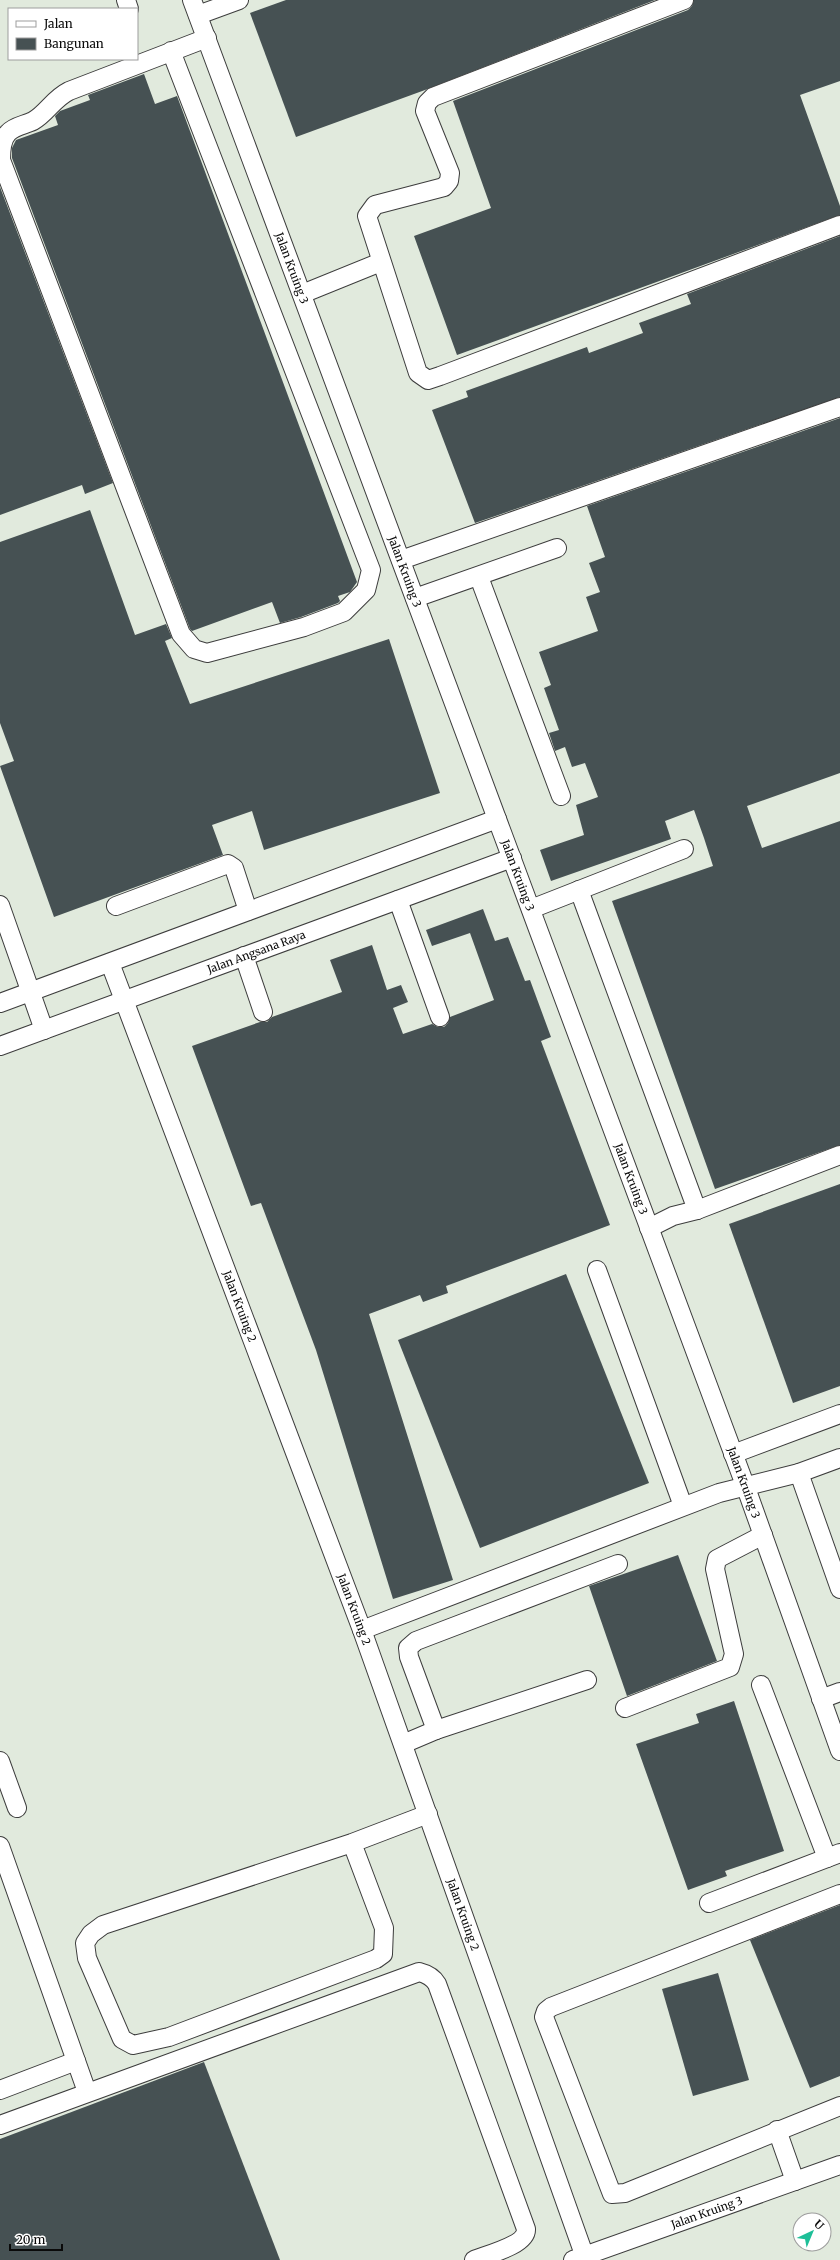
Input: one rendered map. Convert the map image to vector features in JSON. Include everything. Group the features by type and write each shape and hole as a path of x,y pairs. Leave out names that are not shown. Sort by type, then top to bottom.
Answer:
{"street":[{"path":"195,8 239,0"},
{"path":"684,0 432,97 427,103 425,111 450,173 449,181 444,187 375,206 370,210 367,216 418,374 428,380 840,225"},
{"name":"Jalan Kruing 3","path":"195,8 734,1454 840,1751"},
{"path":"171,51 371,570 366,590 344,612 304,627 207,653 194,649 181,634 1,160 1,148 8,133 22,124 32,121 60,95 171,51 206,38"},
{"path":"302,294 382,262"},
{"path":"401,560 840,408"},
{"path":"415,598 479,577 557,548"},
{"path":"479,577 561,796"},
{"path":"0,1004 497,819"},
{"path":"531,909 684,849"},
{"name":"Jalan Angsana Raya","path":"0,1046 512,858"},
{"path":"116,906 228,864 234,868 248,912"},
{"path":"579,890 697,1210"},
{"path":"398,900 440,1017"},
{"path":"0,905 29,993 44,1030"},
{"path":"244,956 263,1012"},
{"name":"Jalan Kruing 2","path":"110,963 362,1630 428,1814 581,2258"},
{"path":"650,1228 674,1216 697,1210 840,1156"},
{"path":"597,1270 683,1506"},
{"path":"734,1454 840,1414"},
{"path":"362,1630 683,1506 745,1485 799,1473 840,1458"},
{"path":"799,1473 840,1589"},
{"path":"625,1708 730,1667 734,1654 715,1569 716,1562 717,1559 763,1535"},
{"path":"436,1730 408,1648 416,1641 618,1564"},
{"path":"403,1744 436,1730 587,1680"},
{"path":"709,1903 833,1855 761,1685"},
{"path":"822,1698 840,1692"},
{"path":"0,1762 17,1808"},
{"path":"352,1843 384,1928 383,1954 376,1959 169,2037 133,2045 122,2039 87,1958 85,1943 91,1934 103,1925 352,1843 428,1814"},
{"path":"0,1846 87,2092"},
{"path":"840,1894 551,2006 546,2011 544,2017 612,2194 625,2193 777,2130 840,2106"},
{"path":"0,2125 419,1972 430,1976 437,1984 526,2229 524,2237 517,2243 474,2260"},
{"path":"0,2090 76,2062"},
{"path":"777,2130 795,2182"},
{"name":"Jalan Kruing 3","path":"581,2258 840,2165"}],"shaded area":[{"path":"0,0 840,0 840,2260 0,2260"}],"building":[{"path":"286,0 655,0 425,90 296,137 250,13"},
{"path":"694,0 840,0 840,81 800,95 840,206 840,215 457,355 414,236 491,208 453,101 688,10 692,6"},
{"path":"144,74 155,104 177,96 357,582 350,592 338,596 340,601 338,603 280,623 272,602 192,631 190,629 12,158 12,148 16,140 58,125 55,116 60,111 90,100 88,95"},
{"path":"0,187 113,483 85,494 82,485 0,515"},
{"path":"840,236 840,397 475,523 432,410 468,397 466,391 587,347 589,353 643,333 639,323 691,304 687,294"},
{"path":"840,418 840,773 747,806 762,848 840,821 840,1145 715,1189 612,901 713,866 704,838 694,810 665,821 671,839 551,881 540,850 584,835 576,805 598,797 585,763 572,767 565,747 555,751 549,733 559,730 544,688 551,685 539,652 598,631 586,597 600,592 589,563 605,557 587,506"},
{"path":"90,510 135,635 166,624 172,638 165,641 190,704 389,639 440,793 264,850 252,811 212,825 223,855 54,917 0,766 14,761 0,723 0,542"},
{"path":"483,909 495,941 508,937 525,981 530,980 551,1037 541,1041 610,1225 446,1286 448,1293 423,1302 420,1295 369,1314 453,1580 393,1599 316,1350 261,1203 251,1206 192,1046 260,1022 267,1022 272,1017 342,992 330,960 372,945 387,990 401,985 408,1002 393,1008 403,1034 432,1024 438,1027 444,1027 448,1023 450,1017 494,1000 470,933 432,946 426,930"},
{"path":"840,1184 840,1386 793,1403 729,1224"},
{"path":"566,1274 649,1483 480,1548 398,1340"},
{"path":"678,1555 717,1661 627,1696 589,1586"},
{"path":"734,1701 784,1851 725,1871 727,1876 688,1890 636,1744 699,1723 696,1714"},
{"path":"840,1905 840,2076 810,2088 750,1940"},
{"path":"718,1973 749,2080 693,2096 662,1989"},
{"path":"204,2062 280,2260 0,2260 0,2139"}]}
